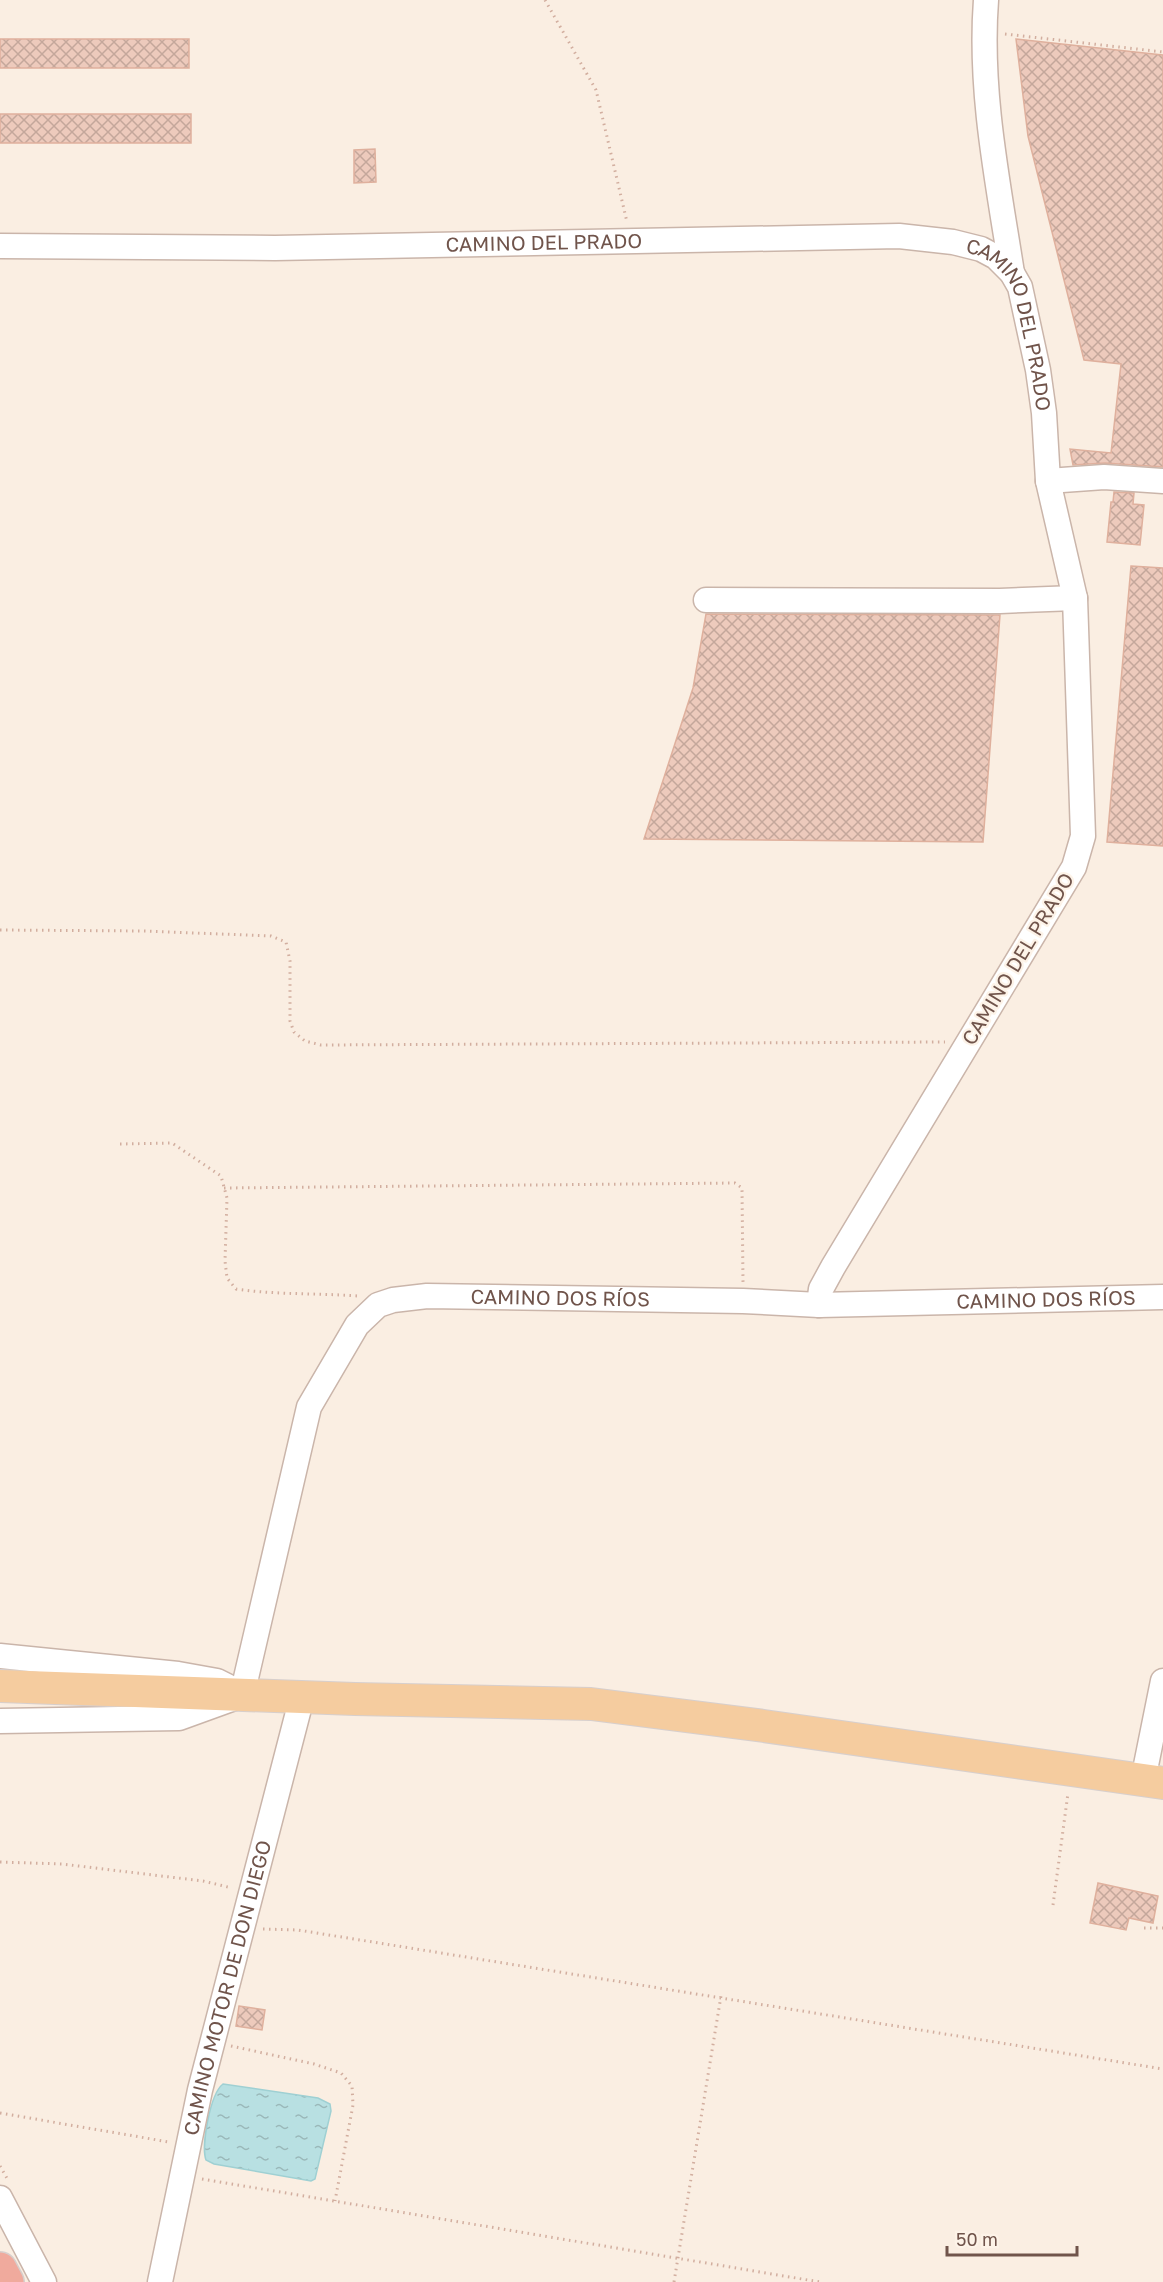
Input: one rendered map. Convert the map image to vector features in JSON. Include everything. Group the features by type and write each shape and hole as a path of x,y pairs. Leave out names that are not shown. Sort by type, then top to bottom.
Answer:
{"highway":[{"path":"0,2269 8,2282"}],"main road":[{"path":"0,1686 302,1697 591,1704 1153,1781"}],"street":[{"path":"986,0 985,32 991,143 1012,273"},
{"name":"CAMINO DEL PRADO","path":"0,246 274,248 899,236 981,249 996,257 1012,273 1020,287 1038,370 1044,413 1048,481 1075,598 1083,836 1074,867 833,1267 821,1289 819,1305"},
{"path":"1048,481 1104,477 1163,481"},
{"path":"706,600 999,601 1075,598"},
{"name":"CAMINO DOS RÍOS","path":"242,1695 309,1407 357,1324 378,1305 393,1299 427,1296 743,1301 819,1305 1163,1297"},
{"path":"0,1656 178,1674 217,1681 242,1695"},
{"path":"1153,1781 1163,1681"},
{"path":"0,1721 179,1718 242,1695"},
{"name":"CAMINO MOTOR DE DON DIEGO","path":"160,2282 212,2042 302,1697"},
{"path":"0,2198 44,2282"}],"path":[{"path":"544,0 596,90 632,241"},
{"path":"985,32 1163,52"},
{"path":"0,930 271,936 286,942 290,960 290,1021 294,1032 305,1041 321,1045 968,1041"},
{"path":"120,1144 172,1143 221,1176 227,1198 227,1278 236,1289 269,1294 331,1294 393,1299"},
{"path":"224,1188 735,1183 742,1188 743,1301"},
{"path":"1053,1905 1071,1770"},
{"path":"0,1862 62,1864 203,1881 251,1893"},
{"path":"257,1933 262,1929 272,1928 298,1930 721,1996 1163,2069"},
{"path":"1144,1928 1163,1928"},
{"path":"674,2282 721,1996"},
{"path":"212,2042 314,2064 341,2073 352,2086 352,2113 335,2201"},
{"path":"0,2113 189,2145"},
{"path":"195,2177 820,2282"}],"water":[{"path":"223,2084 318,2098 330,2104 331,2111 315,2179 311,2181 214,2164 206,2160 208,2120 214,2098"}],"building":[{"path":"0,39 189,39 189,68 0,68"},
{"path":"1016,39 1163,55 1163,467 1105,463 1073,465 1070,449 1111,453 1121,364 1084,360 1028,136"},
{"path":"0,114 191,114 191,143 0,143"},
{"path":"375,149 376,182 354,183 354,150"},
{"path":"1114,492 1134,493 1133,504 1144,505 1140,545 1107,542"},
{"path":"1131,566 1163,568 1163,846 1107,842"},
{"path":"706,614 1000,615 983,842 644,839 693,688"},
{"path":"1098,1883 1158,1896 1153,1923 1129,1918 1126,1930 1090,1923"},
{"path":"239,2006 265,2010 262,2030 236,2026"}]}
